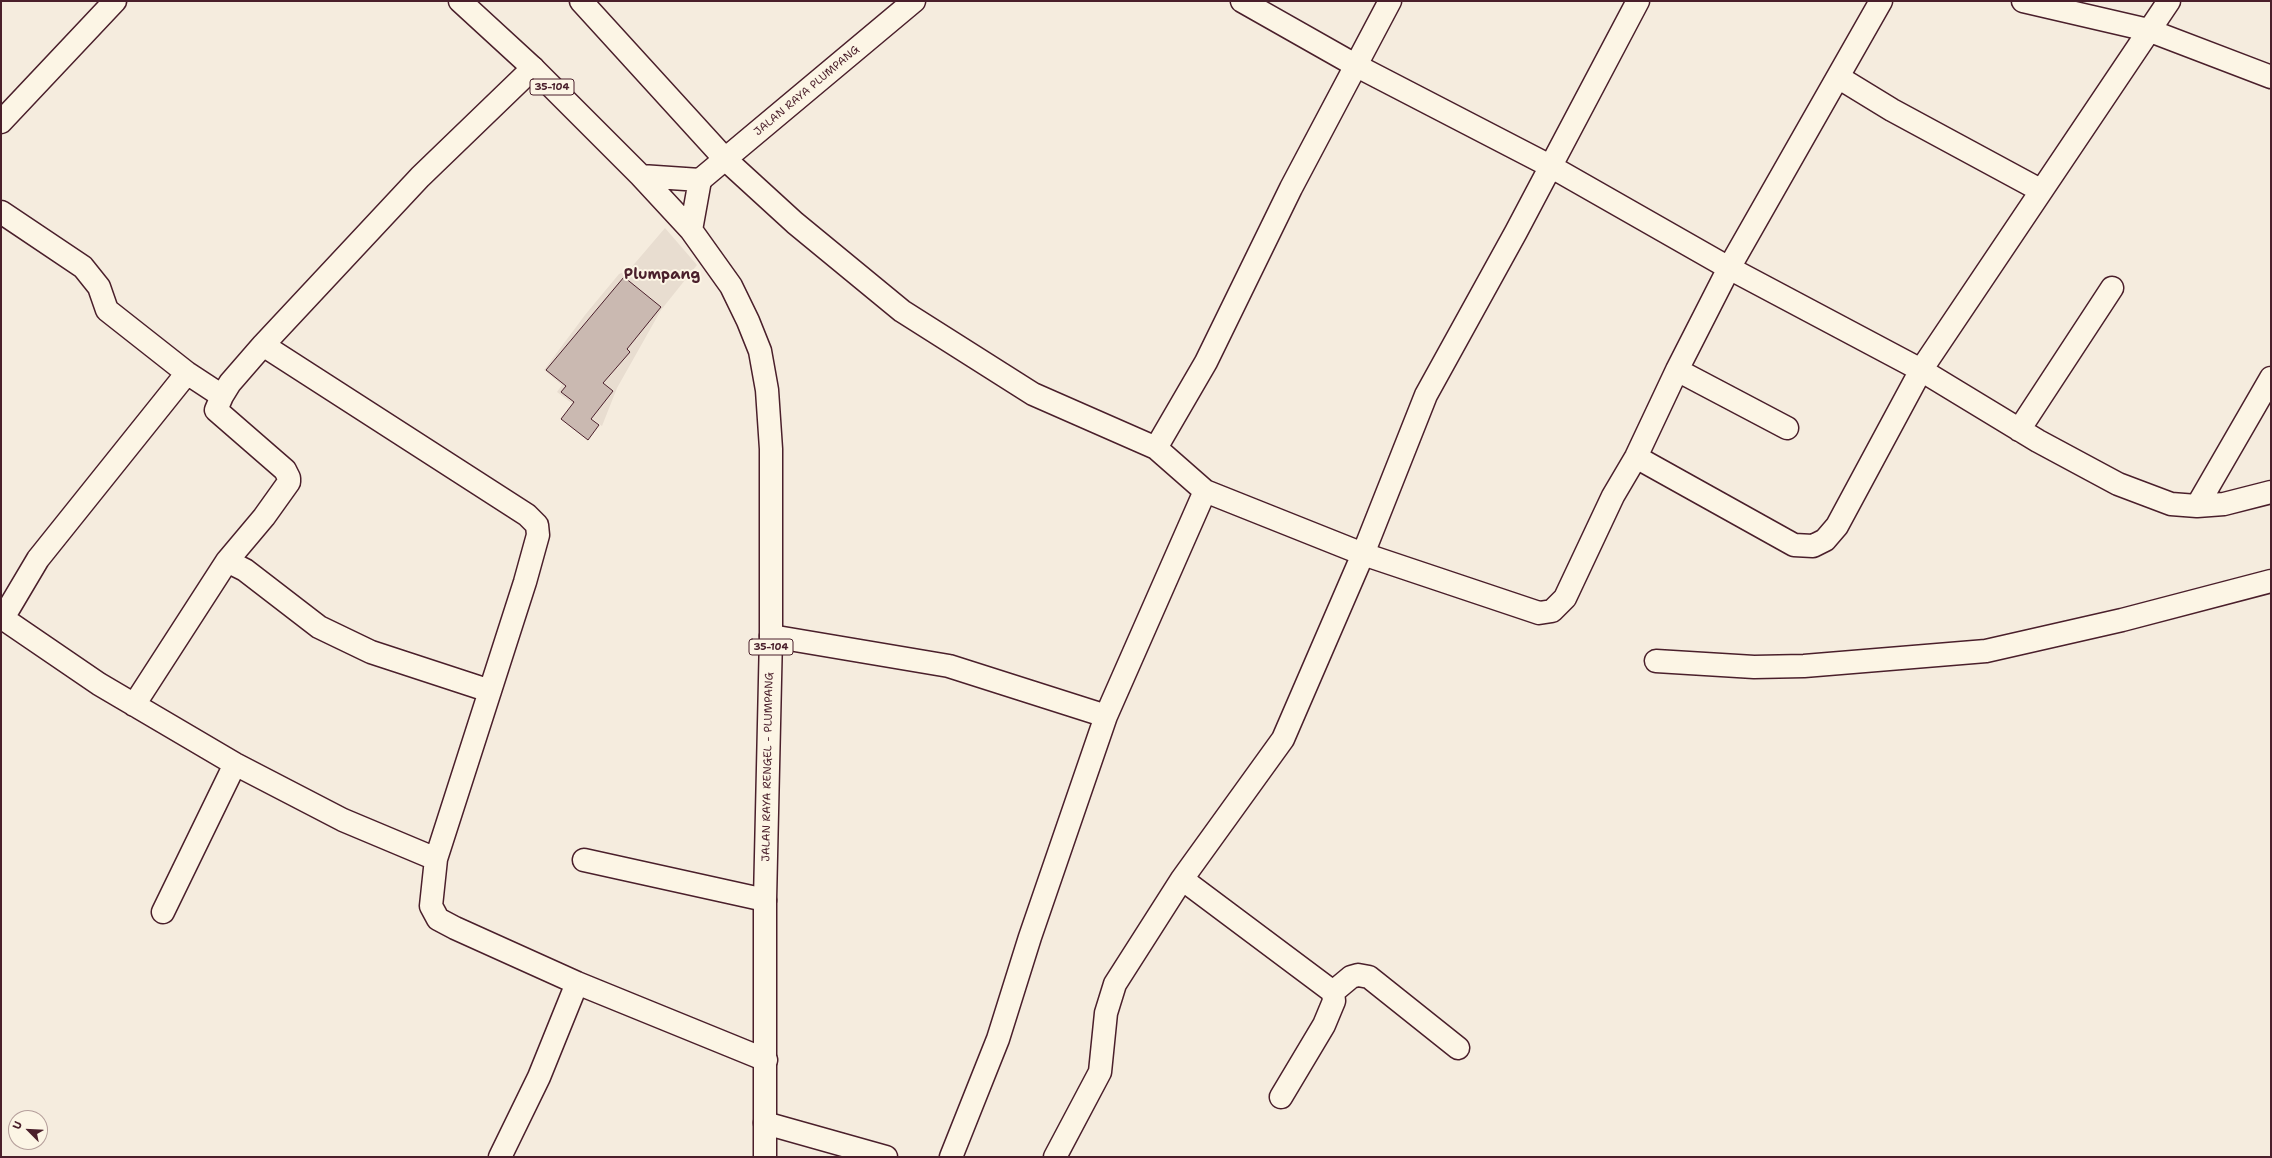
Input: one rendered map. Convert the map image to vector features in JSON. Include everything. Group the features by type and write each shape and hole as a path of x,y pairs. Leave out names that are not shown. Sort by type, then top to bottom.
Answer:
{"street":[{"path":"1,122 115,1"},
{"name":"35-104","path":"460,1 533,68 641,176"},
{"path":"581,1 725,159 795,223 902,311 1033,394 1156,448 1205,491 1363,554 1539,614 1552,611 1564,598 1613,496 1636,457 1676,370 1729,268 1881,1"},
{"name":"JALAN RAYA PLUMPANG","path":"700,180 914,1"},
{"path":"1242,1 1355,65 1550,166 1729,268 1921,370 2019,430 2118,484 2171,504 2197,506 2224,504 2271,492"},
{"path":"1156,448 1206,362 1291,188 1390,1"},
{"path":"1055,1157 1100,1072 1106,1013 1115,984 1182,879 1283,739 1363,554 1426,395 1516,232 1638,1"},
{"path":"2023,1 2148,30 2271,76"},
{"path":"1636,457 1794,544 1813,546 1825,540 1837,526 1921,370 2040,190 2169,1"},
{"path":"134,705 227,561 264,517 289,482 289,478 285,470 217,413 216,410 222,396 263,345 420,177 533,68"},
{"path":"1838,77 1892,110 2040,190"},
{"path":"641,176 700,180 691,230"},
{"name":"JALAN RAYA RENGEL - PLUMPANG","path":"641,176 691,230 731,286 748,321 760,351 767,390 771,449 771,636 765,900 765,1157"},
{"path":"1,212 83,267 99,287 107,310 187,373 222,396"},
{"path":"2019,430 2112,288"},
{"path":"263,345 527,515 536,525 538,535 490,691 436,858 431,906 438,919 577,983 766,1060"},
{"path":"1676,370 1787,428"},
{"path":"187,373 38,559 2,618 99,684 235,764 343,820 436,858"},
{"path":"2197,506 2271,378"},
{"path":"951,1157 998,1039 1030,937 1106,716 1205,491"},
{"path":"227,561 245,570 320,627 371,652 490,691"},
{"path":"1656,661 1754,667 1804,666 1986,651 2122,620 2271,582"},
{"path":"771,636 949,666 1106,716"},
{"path":"163,912 235,764"},
{"path":"584,860 765,900"},
{"path":"1182,879 1332,992 1334,1001 1324,1025 1281,1097"},
{"path":"1332,992 1351,976 1358,975 1369,977 1458,1048"},
{"path":"500,1157 539,1077 577,983"},
{"path":"766,1123 886,1157"}],"shaded area":[{"path":"665,228 697,265 661,310 617,388 602,426 557,392 562,385 544,370 585,315 619,274 630,269"}],"building":[{"path":"624,277 661,307 627,349 630,352 603,383 613,391 591,419 599,425 588,440 561,419 574,402 561,392 566,386 546,370"}],"district":[{"name":"Plumpang","path":"662,275"}]}
